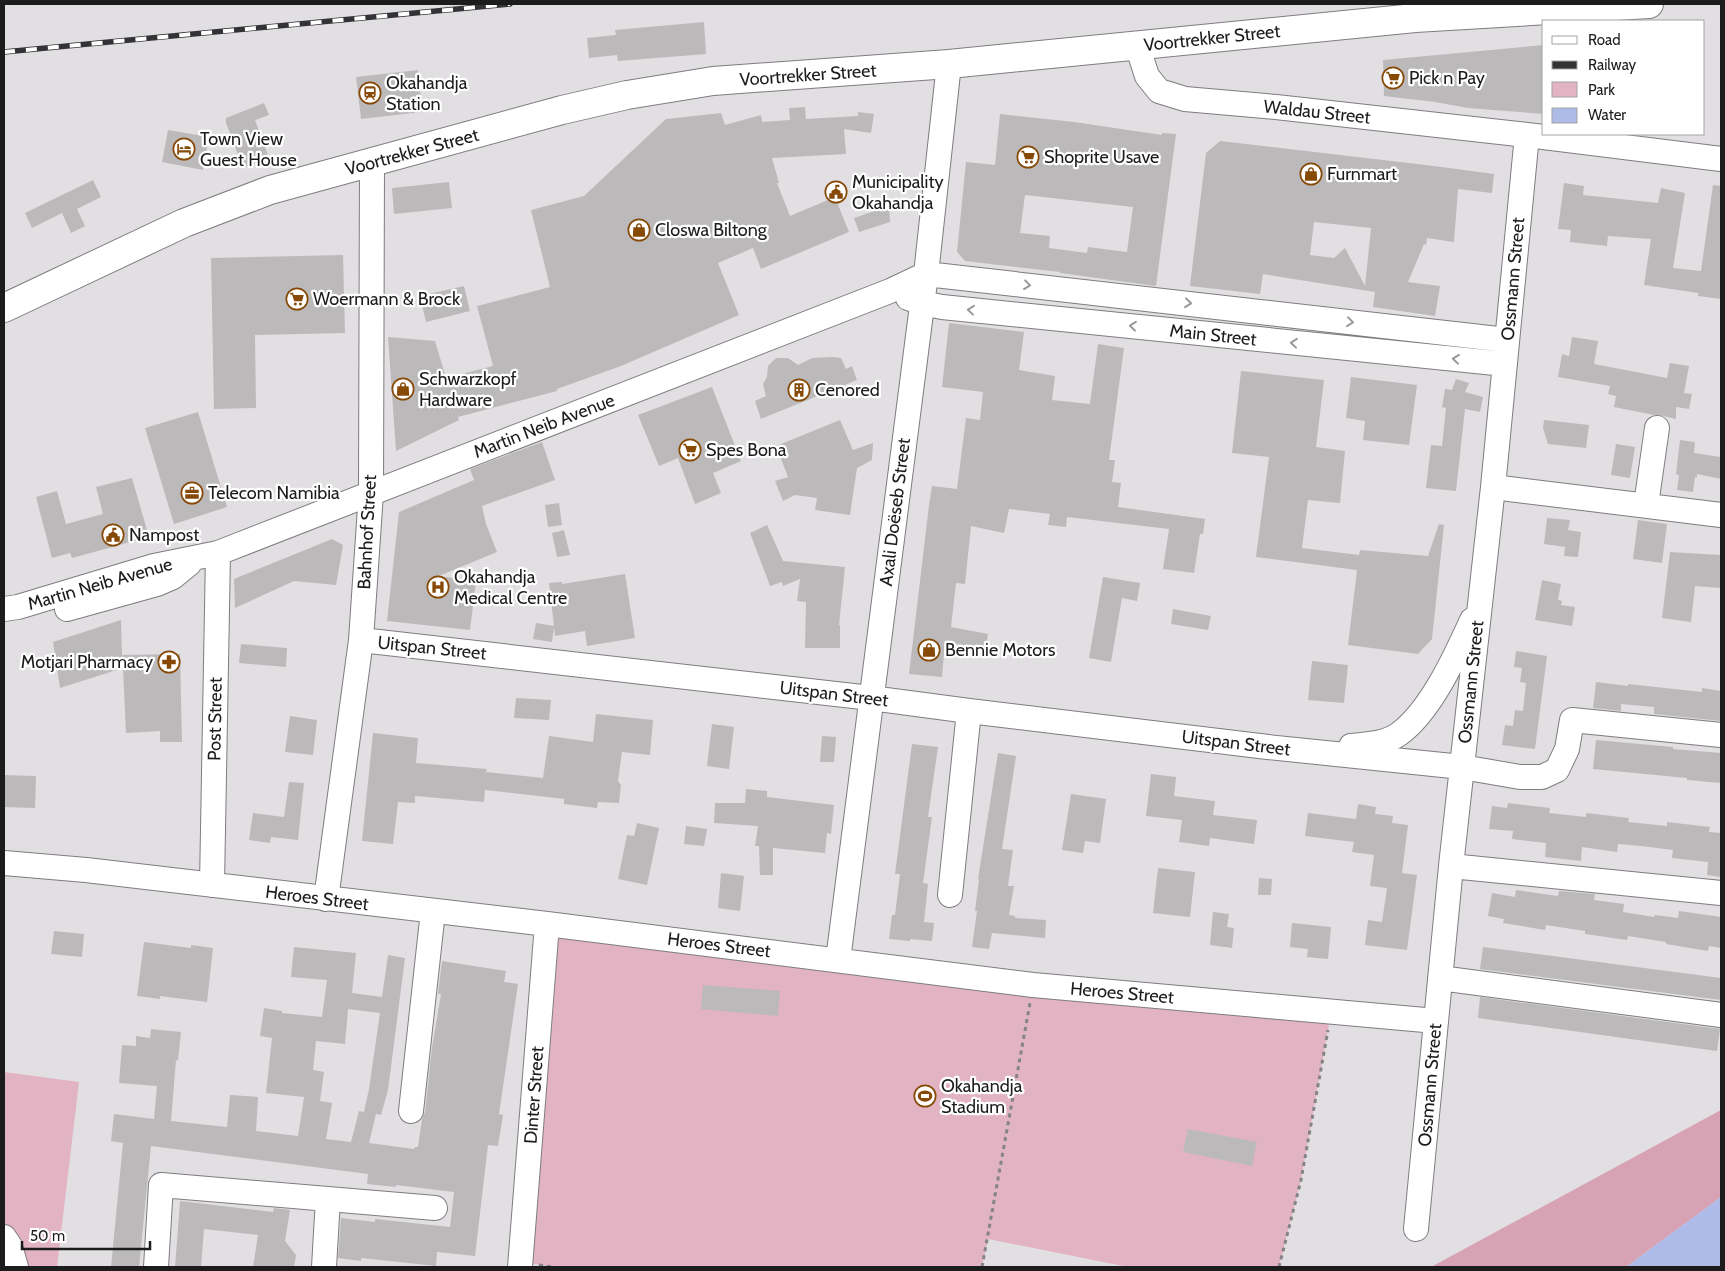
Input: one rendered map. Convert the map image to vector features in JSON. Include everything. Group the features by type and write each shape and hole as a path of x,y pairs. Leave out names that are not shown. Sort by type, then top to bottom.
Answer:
{"main road":[{"name":"Voortrekker Street","path":"4,308 184,223 270,190 562,110 627,95 713,81 949,64 1415,18 1586,14 1649,4"}],"street":[{"name":"Waldau Street","path":"1137,45 1147,76 1159,90 1185,99 1276,107 1527,135 1581,138 1721,159"},
{"name":"Axali Doëseb Street","path":"838,960 926,274 949,64"},
{"name":"Ossmann Street","path":"1416,1229 1451,866 1493,486 1527,135"},
{"name":"Bahnhof Street","path":"326,899 361,640 371,493 372,163"},
{"name":"Martin Neib Avenue","path":"4,609 18,607 154,566 207,556 890,291 926,274"},
{"name":"Main Street","path":"926,274 1507,340"},
{"path":"890,291 922,303"},
{"name":"Main Street","path":"922,303 942,307 1505,364"},
{"path":"1646,505 1657,428"},
{"path":"1493,486 1721,515"},
{"name":"Martin Neib Avenue","path":"4,625 14,624 157,584 173,577 207,556"},
{"name":"Post Street","path":"207,556 212,885"},
{"name":"Uitspan Street","path":"1307,751 1380,742 1399,734 1417,717 1447,672 1480,603"},
{"name":"Uitspan Street","path":"361,640 871,698 969,712 1307,751 1462,767 1520,778 1542,777 1557,770 1567,749 1572,720 1721,735"},
{"path":"950,895 969,712"},
{"name":"Heroes Street","path":"4,863 86,870 547,924 1033,985 1436,1021"},
{"path":"1451,866 1721,893"},
{"path":"411,1111 432,911"},
{"name":"Dinter Street","path":"520,1267 547,924"},
{"path":"1440,978 1721,1014"},
{"path":"156,1267 161,1184 435,1208"},
{"path":"327,1267 328,1199"},
{"path":"4,1237 10,1246 16,1267"}],"path":[{"path":"982,1267 1033,985"},
{"path":"1279,1267 1301,1180 1331,1012"}],"green space":[{"name":"Okahandja Stadium","path":"547,924 1331,1013 1301,1180 1279,1267 1128,1267 988,1239 982,1267 553,1267 521,1262"},
{"path":"4,1072 79,1082 57,1267 4,1267"}],"shaded area":[{"path":"1721,1110 1721,1197 1626,1267 1431,1267"}],"water":[{"path":"1721,1197 1721,1267 1626,1267"}],"building":[{"path":"704,22 706,54 618,61 617,55 589,58 587,38 616,35 615,30"},
{"path":"1542,45 1542,114 1468,108 1384,96 1383,60"},
{"path":"418,70 422,112 361,119 356,77"},
{"path":"264,103 269,115 255,120 269,158 243,168 226,123 226,118"},
{"path":"805,107 806,119 858,116 858,112 874,114 871,133 844,129 846,154 772,158 779,183 777,183 790,216 835,197 849,232 761,269 753,248 718,263 739,315 621,366 557,389 557,391 458,417 459,420 396,451 388,337 435,341 446,378 493,366 477,306 550,287 531,210 584,196 666,119 721,113 725,125 761,115 762,122 790,120 789,108"},
{"path":"1000,114 1074,122 1162,135 1162,133 1176,134 1156,286 965,261 957,252 966,162 995,165","holes":["1025,195 1133,207 1127,252 1088,247 1087,253 1049,248 1050,236 1020,233"]},
{"path":"168,130 209,137 203,170 162,162"},
{"path":"1220,141 1494,174 1492,193 1458,189 1454,242 1427,238 1426,245 1424,244 1408,282 1440,286 1435,316 1373,307 1375,292 1263,274 1260,294 1190,286 1206,153","holes":["1314,222 1371,228 1365,286 1345,248 1334,258 1310,255"]},
{"path":"93,180 101,197 77,209 85,226 71,233 62,213 32,228 25,213"},
{"path":"449,182 452,208 394,214 392,188"},
{"path":"1564,183 1584,186 1583,195 1658,203 1661,188 1685,193 1673,268 1701,271 1713,185 1721,186 1721,299 1698,296 1698,293 1644,285 1651,239 1608,236 1607,246 1570,242 1571,230 1558,229"},
{"path":"889,206 890,222 859,232 854,218"},
{"path":"343,255 345,333 255,335 256,408 214,409 211,258"},
{"path":"464,286 470,311 426,322 420,296"},
{"path":"949,323 1024,332 1019,370 1055,376 1052,400 1090,404 1098,344 1124,348 1109,460 1115,460 1112,482 1121,483 1118,507 1205,519 1203,534 1200,534 1194,573 1163,569 1169,529 1067,517 1066,527 1048,525 1050,514 1009,509 1004,533 971,526 965,584 956,583 951,627 988,634 986,649 945,642 942,677 909,674 929,505 932,486 957,489 966,418 980,420 983,392 942,387"},
{"path":"1572,337 1598,341 1594,364 1667,378 1670,363 1689,366 1684,393 1692,394 1689,409 1676,407 1676,419 1614,407 1616,396 1608,394 1610,386 1558,377 1562,354 1569,356"},
{"name":"Cenored","path":"776,358 788,358 798,365 812,358 841,358 846,369 852,366 857,380 761,419 755,401 766,396 763,384 767,377 768,366"},
{"path":"1241,371 1324,380 1316,447 1345,451 1340,503 1308,500 1302,548 1359,555 1360,550 1428,556 1439,524 1444,525 1432,639 1418,654 1348,645 1357,570 1256,557 1269,457 1232,453"},
{"path":"1351,377 1417,385 1409,445 1363,440 1365,421 1346,418"},
{"path":"1456,379 1469,383 1465,392 1483,397 1480,412 1465,409 1456,491 1426,488 1431,445 1442,446 1446,408 1442,407 1445,389 1452,390"},
{"path":"712,387 741,461 713,473 721,493 695,504 678,458 659,466 638,415"},
{"path":"198,412 227,507 174,524 145,428"},
{"path":"840,420 853,450 873,443 872,460 857,468 850,515 815,510 817,498 795,495 783,501 775,481 788,477 776,446"},
{"path":"1544,420 1589,425 1586,448 1548,444 1543,428"},
{"path":"1680,440 1695,442 1694,453 1721,457 1721,479 1697,474 1693,492 1677,490 1679,475 1676,474"},
{"name":"Okahandja Medical Centre","path":"542,442 555,480 482,506 486,524 497,552 439,576 476,581 470,630 387,621 399,512 474,480 470,469"},
{"path":"1616,444 1635,447 1630,478 1611,475"},
{"path":"132,478 149,537 72,558 70,553 52,558 36,497 57,491 66,524 103,514 96,487"},
{"path":"559,503 562,525 548,527 545,505"},
{"path":"1547,518 1570,520 1568,530 1581,532 1578,557 1564,556 1565,547 1544,544"},
{"path":"1638,520 1667,524 1662,563 1633,559"},
{"path":"767,525 783,561 845,567 839,625 840,648 805,648 806,602 797,601 800,579 783,586 782,582 770,586 750,533"},
{"path":"564,530 570,555 557,557 552,533"},
{"path":"332,539 343,545 336,585 294,581 235,608 234,579"},
{"path":"1670,552 1721,555 1721,588 1695,586 1691,622 1662,618"},
{"path":"625,574 635,638 587,646 585,631 555,636 554,627 552,642 533,639 536,623 554,626 549,583 562,582 562,584"},
{"path":"1103,577 1140,583 1137,601 1122,598 1111,662 1089,658"},
{"path":"1542,580 1561,584 1558,600 1562,601 1561,605 1575,607 1572,626 1535,620"},
{"path":"1173,609 1211,616 1208,630 1171,624"},
{"path":"121,620 122,655 180,654 182,742 160,742 160,731 126,733 123,668 60,688 53,642"},
{"path":"241,644 287,648 286,667 239,663"},
{"path":"1516,651 1547,656 1535,749 1502,745 1505,725 1513,726 1515,710 1523,711 1526,683 1520,682 1522,668 1514,667"},
{"path":"1312,661 1348,665 1344,703 1308,700"},
{"path":"1596,682 1702,692 1702,688 1721,691 1721,721 1654,714 1654,707 1621,704 1621,711 1593,708"},
{"path":"516,698 551,700 549,720 514,718"},
{"path":"596,714 653,720 650,755 622,752 618,781 621,785 619,803 598,802 597,808 564,804 564,799 485,790 484,802 415,796 415,803 398,802 393,844 362,841 373,733 418,738 416,763 487,769 486,772 543,778 549,736 593,742"},
{"path":"290,716 317,720 313,755 285,752"},
{"path":"712,724 734,727 729,769 707,766"},
{"path":"822,736 836,737 834,762 820,762"},
{"path":"1596,740 1721,753 1721,783 1593,769"},
{"path":"912,744 938,747 928,817 932,817 923,883 928,884 924,922 934,923 932,941 889,939 892,915 895,915 900,874 895,874"},
{"path":"998,753 1016,756 1002,849 1013,850 1008,886 1014,886 1009,915 1015,916 1015,918 1046,920 1045,938 992,933 989,949 972,947 977,911 975,911 978,879"},
{"path":"1151,774 1176,777 1174,796 1215,801 1213,815 1257,820 1254,844 1210,838 1209,846 1179,842 1182,820 1146,816"},
{"path":"4,775 36,776 35,808 4,807"},
{"path":"289,782 304,783 298,840 271,837 270,843 249,840 253,813 284,817"},
{"path":"746,789 767,791 767,797 834,805 831,834 827,833 825,853 773,848 773,875 760,875 759,846 755,846 758,826 714,823 715,803 745,803"},
{"path":"1071,794 1106,799 1100,843 1085,841 1083,853 1062,850"},
{"path":"1508,803 1550,808 1549,813 1586,817 1586,813 1629,818 1628,822 1667,826 1667,822 1710,827 1709,832 1721,833 1721,877 1707,875 1708,862 1672,858 1673,850 1641,846 1618,844 1617,852 1582,847 1581,861 1545,857 1546,843 1512,839 1513,831 1489,829 1492,806 1507,808"},
{"path":"1358,804 1376,807 1375,814 1393,816 1392,823 1408,825 1402,873 1417,875 1407,950 1365,945 1368,920 1382,922 1387,888 1370,886 1374,855 1352,852 1354,842 1305,836 1308,813 1356,819"},
{"path":"637,823 659,828 647,885 618,879 627,835 634,836"},
{"path":"686,826 707,829 704,846 684,844"},
{"path":"1158,868 1195,872 1190,917 1153,913"},
{"path":"721,873 744,876 740,911 718,908"},
{"path":"1259,878 1272,879 1271,895 1258,895"},
{"path":"1516,890 1558,896 1559,891 1595,894 1594,900 1624,904 1623,912 1654,917 1655,915 1678,918 1679,911 1721,917 1721,948 1709,946 1708,951 1628,936 1627,940 1585,934 1585,931 1546,925 1545,930 1503,923 1504,919 1488,916 1492,893 1515,897"},
{"path":"1213,912 1229,914 1227,927 1234,928 1232,948 1210,945"},
{"path":"1292,923 1331,927 1328,959 1307,957 1308,949 1290,947"},
{"path":"54,931 84,934 82,957 51,954"},
{"path":"144,942 191,948 191,945 213,948 207,1002 160,996 160,999 137,996"},
{"path":"294,947 356,953 352,993 382,997 388,955 405,958 388,1090 381,1115 376,1114 369,1143 414,1149 418,1147 422,1119 425,1112 432,1048 441,994 438,994 442,961 506,971 504,982 518,984 499,1114 503,1115 498,1146 488,1145 475,1256 437,1252 436,1266 361,1258 361,1261 338,1258 341,1218 375,1222 375,1219 450,1227 454,1192 396,1185 396,1187 367,1184 368,1174 151,1146 139,1267 111,1267 123,1143 111,1141 114,1114 154,1119 157,1086 119,1083 122,1045 136,1046 136,1036 150,1038 151,1029 181,1032 178,1061 176,1060 171,1121 227,1127 230,1095 258,1097 256,1131 298,1136 304,1097 266,1093 272,1038 260,1036 264,1008 282,1011 282,1013 322,1017 327,980 291,977","holes":["348,1009 380,1013 364,1112 359,1111 351,1142 326,1139 332,1103 320,1101 324,1072 313,1070 316,1041 345,1044"]},
{"path":"1483,947 1721,978 1721,1000 1480,969"},
{"path":"703,985 780,991 778,1016 701,1009"},
{"path":"1480,997 1720,1029 1717,1051 1478,1018"},
{"path":"1188,1129 1257,1142 1252,1166 1183,1152"},
{"path":"180,1201 273,1212 274,1208 290,1210 285,1241 296,1255 294,1267 253,1267 258,1235 204,1229 201,1267 175,1267"}],"railway":[{"path":"4,52 510,4"}],"place":[{"name":"Pick n Pay","path":"1393,78"},
{"name":"Okahandja Station","path":"370,93"},
{"name":"Town View Guest House","path":"184,149"},
{"name":"Shoprite Usave","path":"1028,157"},
{"name":"Furnmart","path":"1311,174"},
{"name":"Municipality Okahandja","path":"836,192"},
{"name":"Closwa Biltong","path":"639,230"},
{"name":"Woermann & Brock","path":"297,299"},
{"name":"Schwarzkopf Hardware","path":"403,389"},
{"name":"Cenored","path":"799,390"},
{"name":"Spes Bona","path":"690,450"},
{"name":"Telecom Namibia","path":"192,493"},
{"name":"Nampost","path":"113,535"},
{"name":"Okahandja Medical Centre","path":"438,587"},
{"name":"Bennie Motors","path":"929,650"},
{"name":"Motjari Pharmacy","path":"169,662"},
{"name":"Okahandja Stadium","path":"925,1096"}]}
